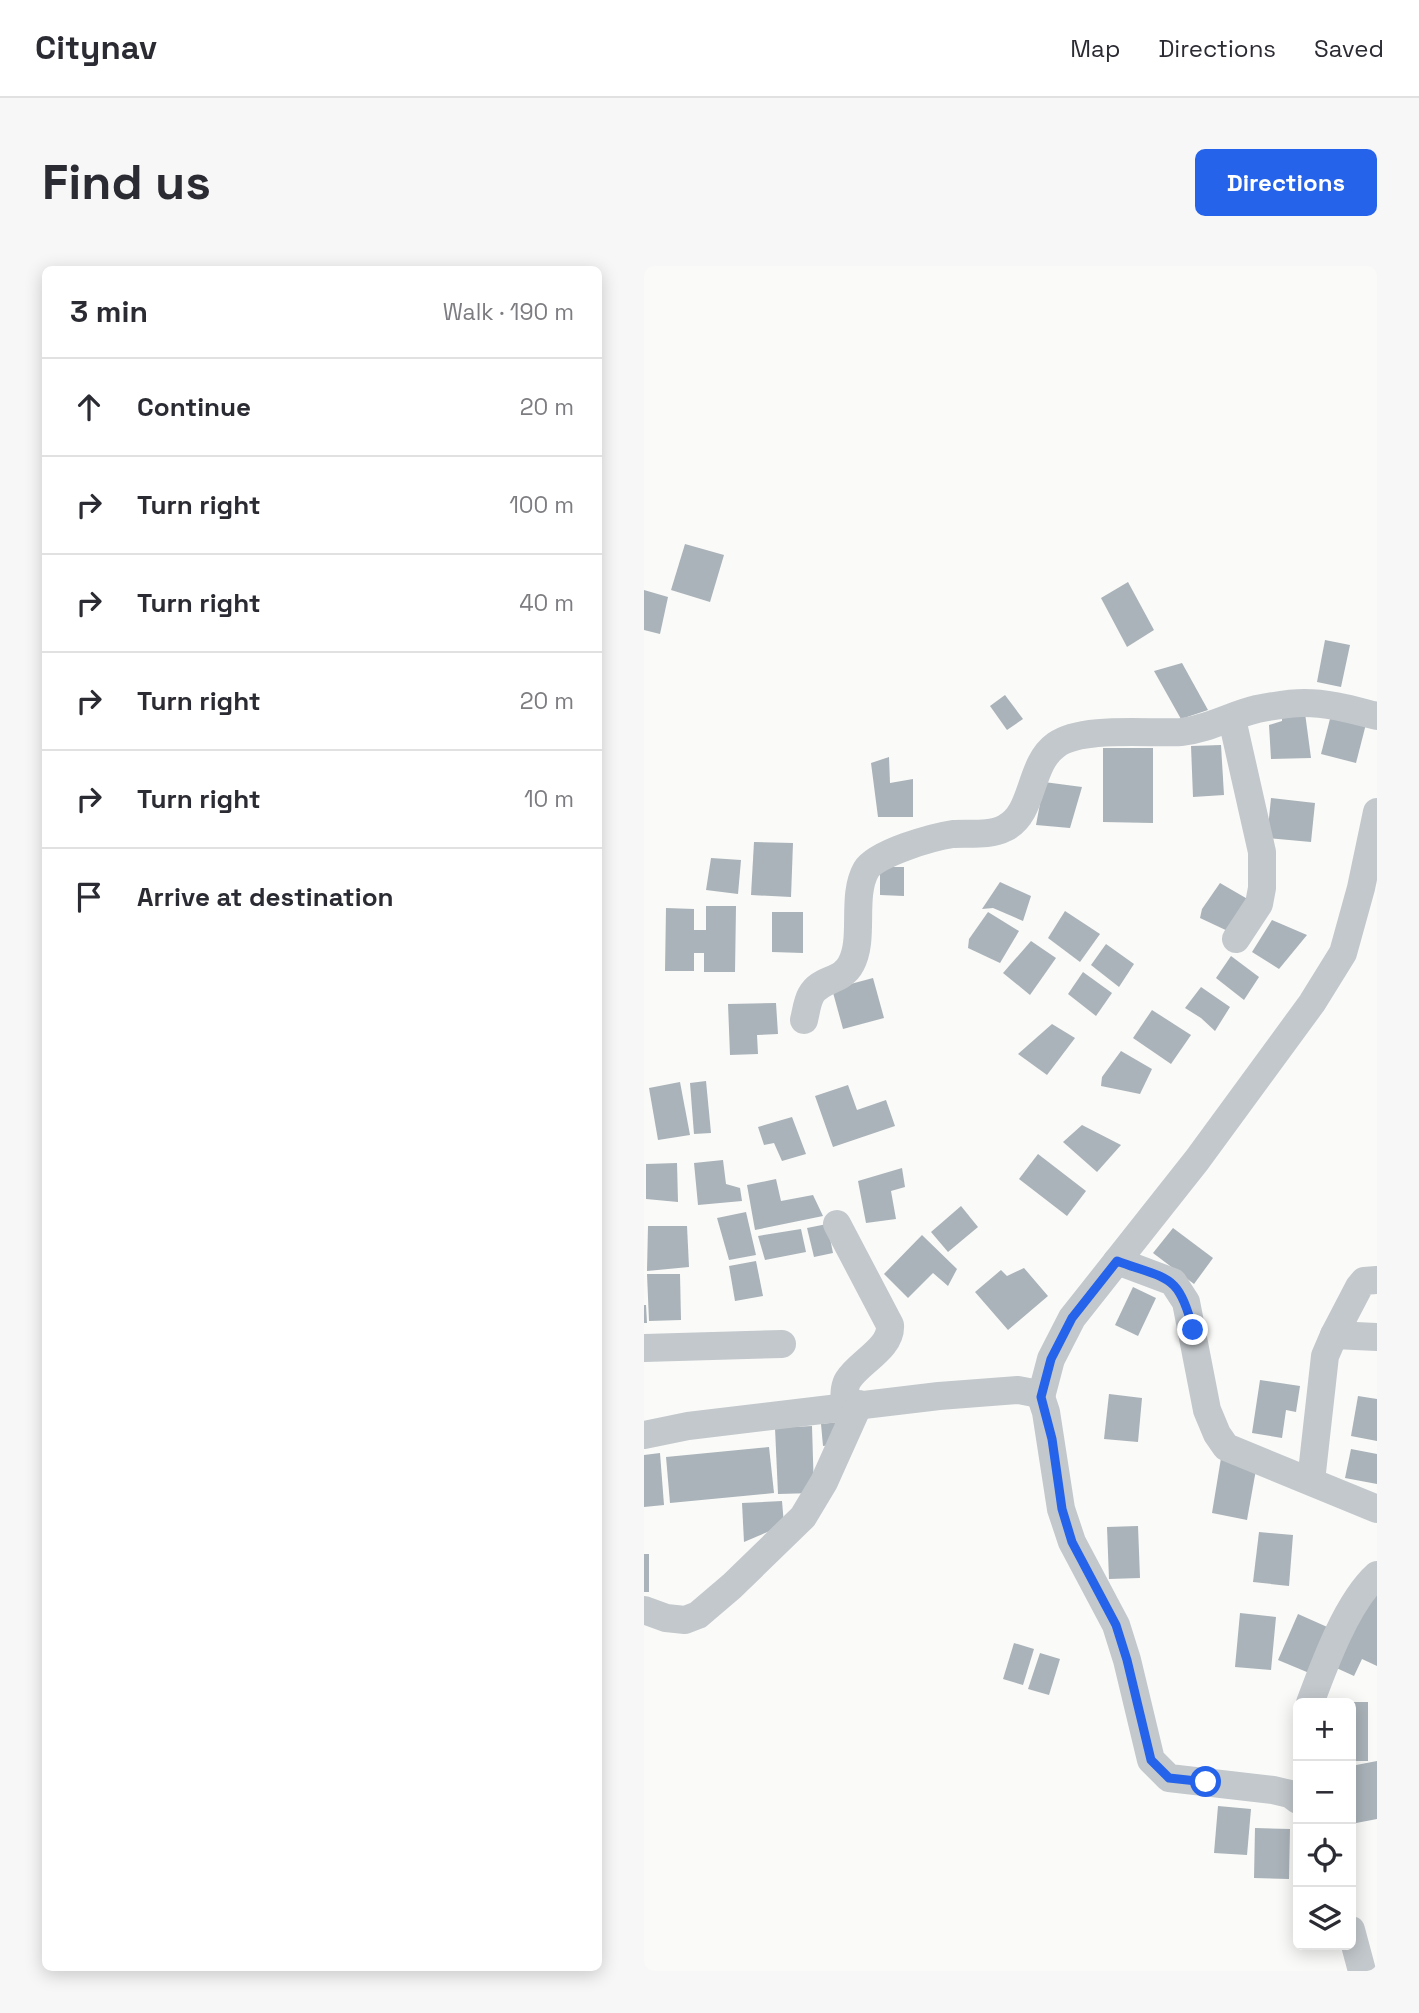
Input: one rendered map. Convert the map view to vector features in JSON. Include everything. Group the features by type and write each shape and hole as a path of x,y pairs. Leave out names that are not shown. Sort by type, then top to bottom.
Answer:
{"street":[{"path":"804,1020 810,997 816,988 822,982 845,973 851,964 860,892 866,871 872,863 885,855 950,835 993,833 1007,828 1020,814 1040,763 1055,746 1070,737 1183,732 1204,728 1256,709 1302,703 1329,704 1377,716"},
{"path":"1232,719 1262,852 1259,904 1236,939"},
{"path":"1293,1796 1273,1790 1169,1778 1151,1760 1116,1625 1072,1542 1062,1509 1052,1439 1041,1397 1051,1359 1072,1318 1197,1160 1329,977 1343,953 1371,866 1377,812"},
{"path":"644,1610 666,1618 685,1620 698,1615 803,1517 824,1482 852,1406 846,1382 891,1333 890,1325 837,1224"},
{"path":"1117,1261 1173,1282 1186,1302 1207,1410 1226,1447 1377,1509"},
{"path":"1311,1481 1325,1356 1349,1303 1364,1281 1377,1280"},
{"path":"1334,1335 1377,1338"},
{"path":"644,1348 782,1344"},
{"path":"644,1435 688,1426 852,1406 1018,1390 1029,1391 1041,1397"},
{"path":"1312,1698 1324,1666 1359,1596 1377,1575"},
{"path":"1356,1949 1362,1971"}],"building":[{"path":"685,544 724,555 710,602 671,590"},
{"path":"1128,582 1154,630 1127,647 1101,598"},
{"path":"644,590 668,597 660,634 644,630"},
{"path":"1325,640 1350,645 1341,687 1317,682"},
{"path":"1182,663 1208,710 1181,719 1154,671"},
{"path":"1005,695 1023,719 1007,730 990,706"},
{"path":"1282,713 1305,713 1311,758 1271,759 1269,725 1282,721"},
{"path":"1331,715 1366,724 1356,763 1321,754"},
{"path":"1221,745 1224,795 1193,797 1191,746"},
{"path":"1103,748 1153,748 1153,823 1103,822"},
{"path":"889,757 890,783 913,779 913,817 878,817 871,763"},
{"path":"1044,782 1082,787 1070,828 1036,825"},
{"path":"1271,798 1315,803 1311,842 1267,838"},
{"path":"754,842 793,843 791,897 751,895"},
{"path":"711,858 741,860 738,894 706,890"},
{"path":"880,867 904,867 904,896 880,895"},
{"path":"1000,882 1031,896 1023,921 993,908 982,909"},
{"path":"1220,883 1251,901 1232,933 1200,918 1202,909"},
{"path":"706,906 736,906 735,972 704,972 704,953 694,953 694,971 665,971 666,908 694,909 694,930 706,930"},
{"path":"1065,911 1100,934 1080,962 1048,938"},
{"path":"772,912 803,912 803,953 772,952"},
{"path":"988,912 1019,931 1000,963 968,948 969,939"},
{"path":"1272,920 1307,935 1279,969 1252,952"},
{"path":"1031,941 1056,958 1030,995 1003,973"},
{"path":"1106,944 1134,964 1119,987 1091,965"},
{"path":"1231,956 1259,977 1244,1000 1216,978"},
{"path":"1083,972 1112,993 1096,1016 1068,994"},
{"path":"873,978 884,1018 843,1029 832,989"},
{"path":"1201,987 1230,1007 1215,1031 1185,1008"},
{"path":"776,1003 778,1034 757,1035 758,1054 730,1055 728,1004"},
{"path":"1152,1010 1191,1035 1171,1064 1133,1038"},
{"path":"1052,1024 1075,1038 1047,1075 1018,1054"},
{"path":"1121,1051 1152,1069 1140,1094 1101,1086 1102,1077"},
{"path":"706,1081 711,1133 694,1134 690,1083"},
{"path":"680,1082 690,1135 658,1140 649,1088"},
{"path":"848,1085 857,1110 886,1100 895,1126 833,1147 815,1096"},
{"path":"792,1117 806,1154 782,1161 774,1143 764,1145 758,1127"},
{"path":"1082,1125 1121,1145 1097,1172 1063,1142"},
{"path":"1038,1154 1086,1191 1067,1216 1019,1179"},
{"path":"723,1160 726,1184 740,1188 742,1201 698,1205 694,1163"},
{"path":"677,1163 678,1202 646,1199 646,1164"},
{"path":"902,1168 905,1187 891,1191 896,1219 866,1223 858,1181"},
{"path":"776,1179 781,1201 813,1195 823,1216 755,1230 747,1185"},
{"path":"961,1206 978,1227 948,1252 931,1232"},
{"path":"746,1212 756,1255 729,1260 717,1218"},
{"path":"827,1224 833,1253 814,1257 807,1228"},
{"path":"648,1226 687,1226 689,1267 647,1271"},
{"path":"1173,1228 1213,1258 1194,1284 1153,1253"},
{"path":"801,1229 806,1252 765,1260 758,1236"},
{"path":"922,1235 957,1269 948,1286 933,1273 908,1298 884,1274"},
{"path":"756,1261 763,1296 735,1301 729,1266"},
{"path":"1024,1268 1048,1296 1008,1330 975,1292 1001,1270 1007,1276"},
{"path":"647,1274 680,1274 681,1320 649,1321"},
{"path":"1133,1287 1156,1298 1138,1336 1115,1325"},
{"path":"646,1305 647,1323 644,1323"},
{"path":"1260,1380 1300,1386 1296,1412 1286,1410 1282,1438 1252,1433"},
{"path":"1109,1394 1142,1398 1138,1442 1104,1439"},
{"path":"1358,1396 1377,1399 1377,1441 1351,1436"},
{"path":"838,1422 830,1445 823,1446 821,1424"},
{"path":"812,1426 814,1493 778,1494 775,1428"},
{"path":"769,1447 774,1493 670,1503 666,1457"},
{"path":"1351,1449 1377,1454 1377,1484 1345,1478"},
{"path":"660,1453 664,1505 644,1507 644,1455"},
{"path":"1221,1458 1257,1464 1247,1520 1212,1513"},
{"path":"782,1501 784,1525 744,1542 742,1503"},
{"path":"1138,1526 1140,1578 1109,1579 1107,1527"},
{"path":"1259,1532 1293,1535 1289,1586 1253,1582"},
{"path":"644,1554 649,1554 649,1592 644,1592"},
{"path":"1377,1589 1377,1666 1362,1659 1354,1676 1332,1666"},
{"path":"1240,1613 1276,1617 1271,1670 1235,1667"},
{"path":"1298,1614 1334,1630 1314,1675 1278,1660"},
{"path":"1014,1643 1034,1649 1023,1685 1003,1679"},
{"path":"1040,1653 1060,1659 1049,1695 1028,1689"},
{"path":"1356,1702 1368,1702 1368,1761 1356,1761"},
{"path":"1377,1761 1377,1819 1356,1823 1356,1765"},
{"path":"1218,1806 1251,1809 1247,1855 1214,1853"},
{"path":"1255,1828 1290,1829 1289,1879 1254,1878"}],"route":[{"path":"1193,1330 1186,1302 1173,1282 1117,1261 1072,1318 1051,1359 1041,1397 1052,1439 1062,1509 1072,1542 1116,1625 1151,1760 1169,1778 1206,1782"}]}
